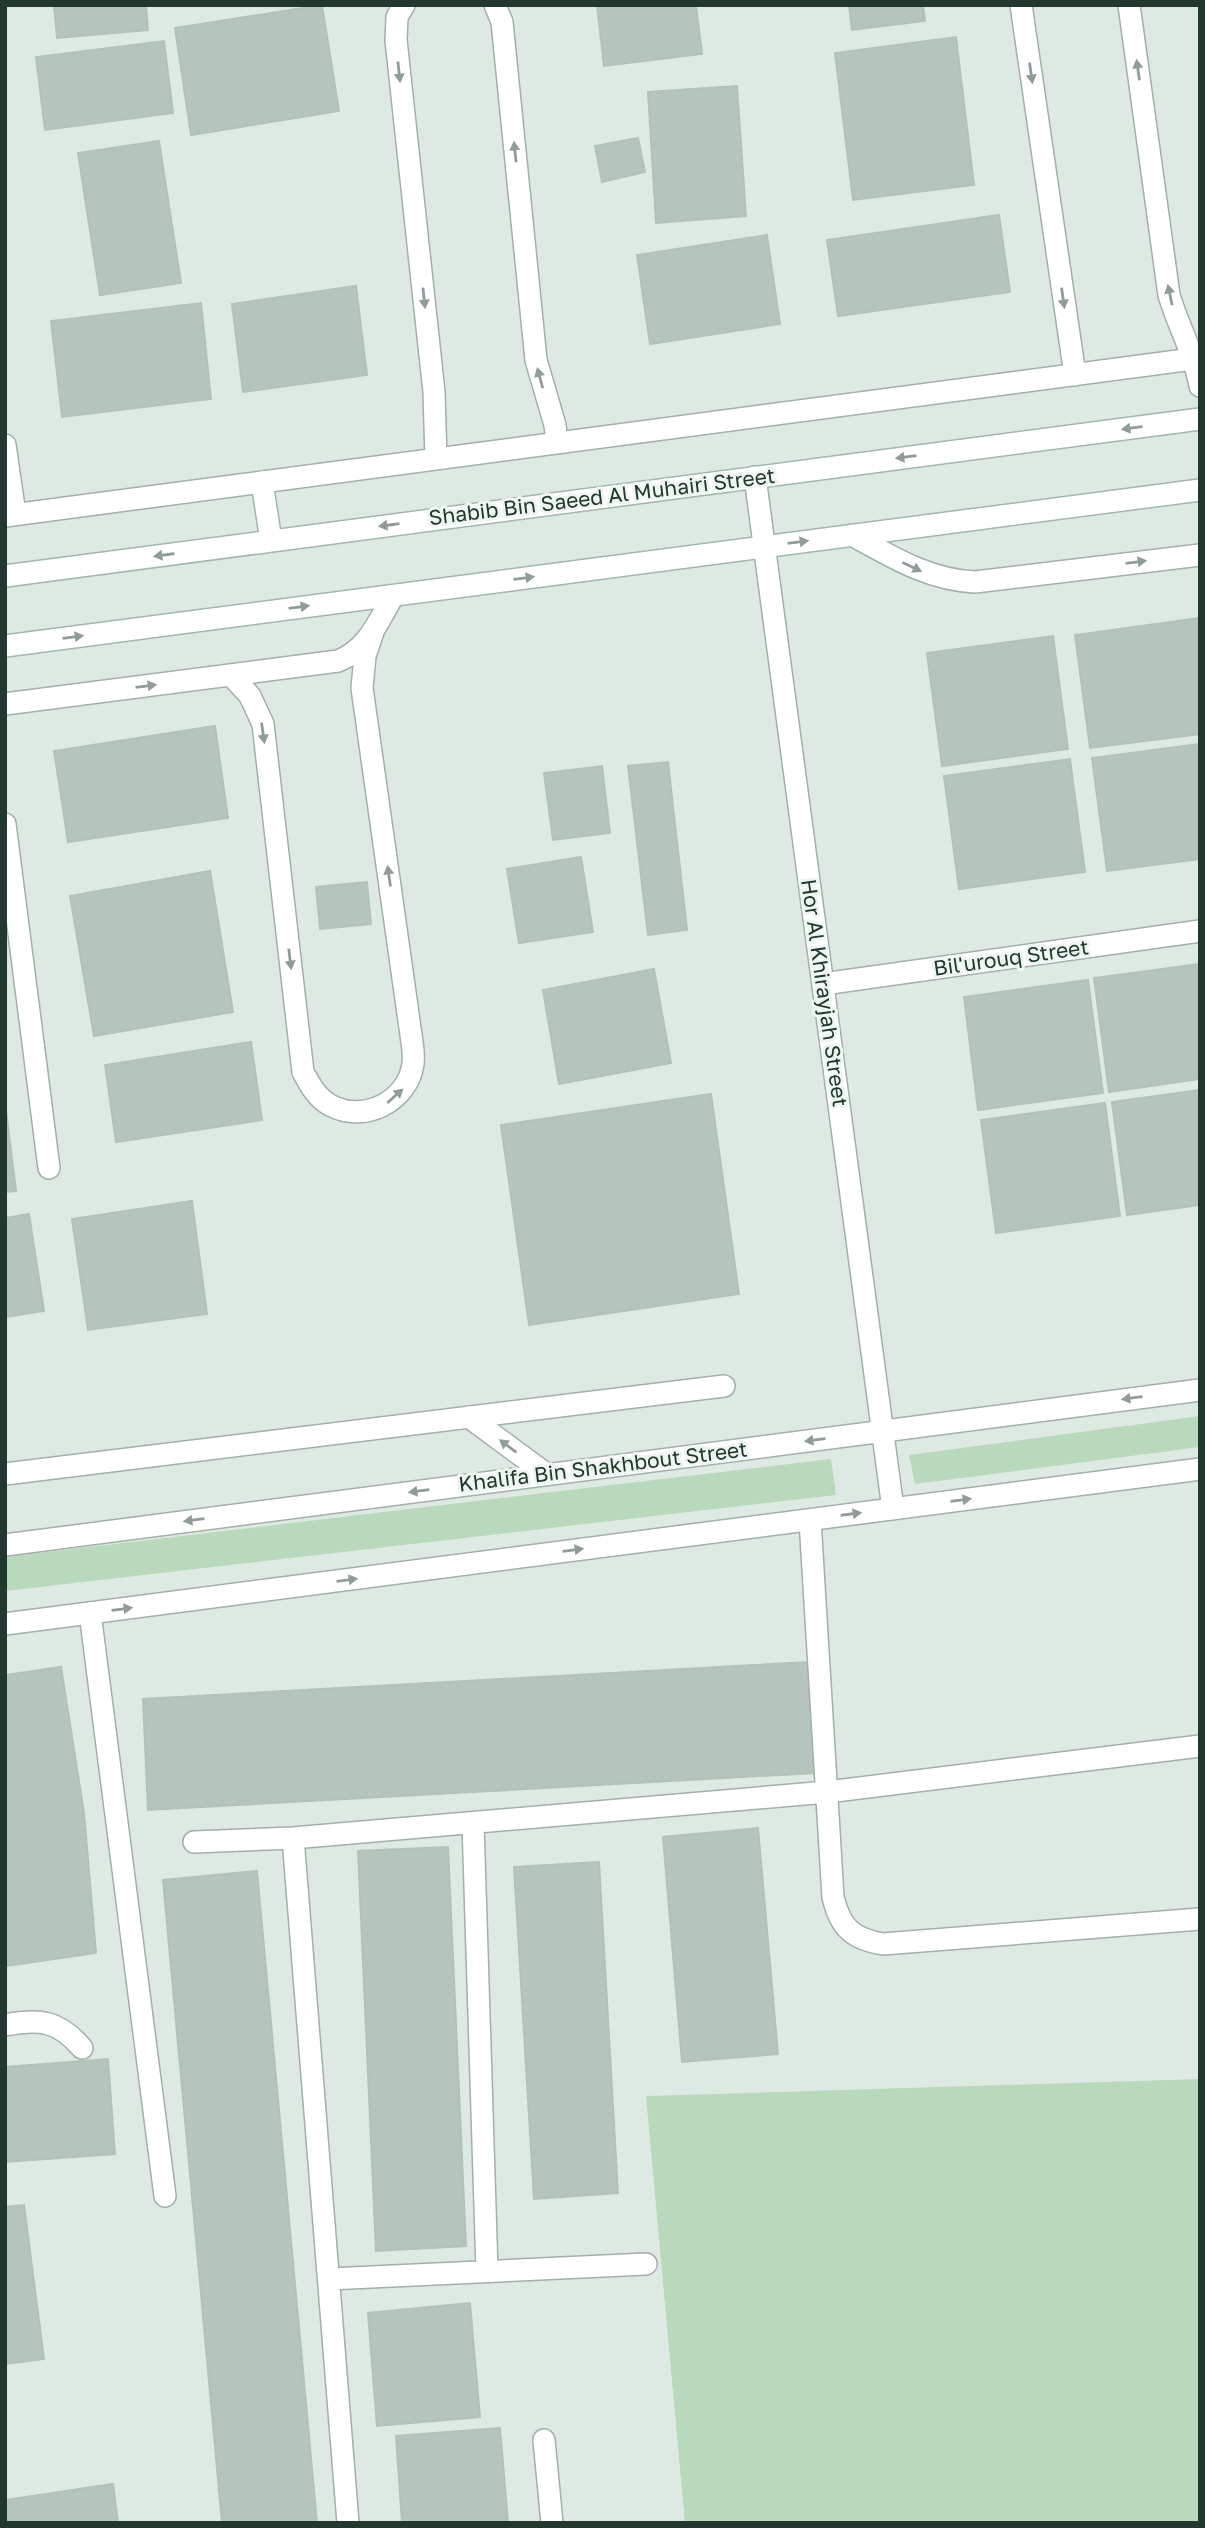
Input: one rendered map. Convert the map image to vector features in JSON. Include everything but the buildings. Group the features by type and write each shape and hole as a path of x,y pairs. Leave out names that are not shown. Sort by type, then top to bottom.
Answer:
{"street":[{"path":"404,5 397,17 396,40 434,392 436,459"},
{"path":"495,5 502,22 536,360 553,416 557,443"},
{"path":"1021,5 1074,375"},
{"path":"1129,5 1169,295 1175,317 1196,358 1200,386"},
{"path":"5,445 10,515 1196,358"},
{"name":"Shabib Bin Saeed Al Muhairi Street","path":"5,576 1200,419"},
{"name":"Hor Al Khirayjah Street","path":"755,477 893,1508"},
{"path":"262,482 271,541"},
{"path":"5,646 1200,490"},
{"path":"852,536 916,569 954,581 975,582 1200,555"},
{"path":"5,704 338,661 351,656 363,646 393,596"},
{"path":"231,675 250,696 263,724 303,1072 313,1091 330,1105 350,1112 372,1110 391,1101 406,1085 413,1064 362,688 365,656 373,632"},
{"path":"5,824 49,1168"},
{"name":"Bil'urouq Street","path":"823,984 1200,931"},
{"path":"5,1474 724,1386"},
{"name":"Khalifa Bin Shakhbout Street","path":"5,1545 1200,1390"},
{"path":"469,1417 546,1475"},
{"path":"5,1624 1200,1469"},
{"path":"810,1520 833,1896 837,1915 848,1929 864,1941 883,1944 1200,1919"},
{"path":"90,1613 165,2196"},
{"path":"194,1842 293,1838 827,1793 1200,1746"},
{"path":"473,1823 486,2272"},
{"path":"293,1838 348,2523"},
{"path":"5,2025 46,2022 65,2031 82,2048"},
{"path":"328,2279 646,2264"},
{"path":"544,2440 552,2523"}],"green space":[{"path":"1200,1416 1200,1447 915,1484 909,1455"},
{"path":"831,1459 836,1495 5,1591 5,1557"},
{"path":"1200,2079 1200,2523 685,2523 646,2096"}]}
